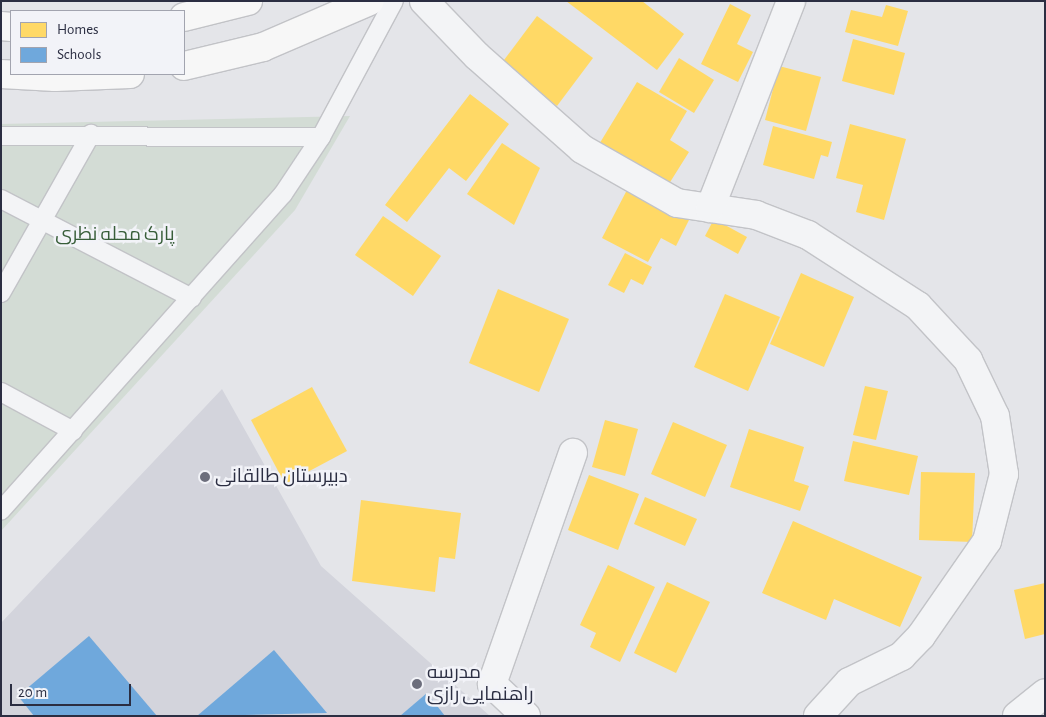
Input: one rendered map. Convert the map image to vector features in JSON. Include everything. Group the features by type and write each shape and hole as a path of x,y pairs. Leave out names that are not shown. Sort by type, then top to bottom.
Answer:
{"street":[{"path":"185,17 248,1"},
{"path":"185,66 263,47 370,1"},
{"path":"424,1 477,56 582,149 677,203 756,215 808,235 918,306 968,360 995,416 1004,474 987,541 921,636 902,656 849,682 818,716"},
{"path":"710,208 791,1"},
{"path":"19,75 55,77 105,75"},
{"path":"526,716 492,684 573,453"},
{"path":"1017,716 1045,693"}],"lane":[{"path":"1,510 283,194 321,137 394,1"},
{"path":"1,136 91,134 321,137"},
{"path":"1,293 91,134"},
{"path":"1,199 192,298"},
{"path":"1,392 72,431"}],"shaded area":[{"name":"دبیرستان طالقانی","path":"222,389 321,566 490,716 1,716 1,623"}],"green space":[{"name":"پارک محله نظری","path":"350,116 295,210 1,531 1,124"}],"building: Homes":[{"path":"566,1 642,1 684,34 657,70"},
{"path":"730,4 751,15 737,44 753,52 738,82 701,64"},
{"path":"886,5 908,11 898,46 845,32 851,10 882,17"},
{"path":"537,16 593,58 557,106 501,64"},
{"path":"853,39 905,53 894,95 842,81"},
{"path":"679,58 714,80 694,113 659,92"},
{"path":"779,66 821,77 806,131 765,120"},
{"path":"637,82 687,111 670,140 689,152 667,187 598,146"},
{"path":"470,94 509,124 466,181 449,168 407,222 385,205"},
{"path":"850,124 906,139 884,220 856,212 863,185 836,178"},
{"path":"773,126 832,142 828,157 821,155 814,179 763,165"},
{"path":"502,143 540,168 514,225 467,194"},
{"path":"628,188 689,220 676,246 661,238 648,262 602,238"},
{"path":"383,216 441,256 413,296 355,255"},
{"path":"714,219 747,237 738,254 705,236"},
{"path":"625,253 652,267 643,285 631,279 624,293 608,285"},
{"path":"801,273 854,297 824,367 770,344"},
{"path":"498,289 569,319 539,392 469,363"},
{"path":"725,294 780,317 748,391 694,367"},
{"path":"865,386 888,391 876,440 853,435"},
{"path":"312,387 347,451 285,484 251,420"},
{"path":"605,420 638,429 625,476 592,467"},
{"path":"673,422 727,445 705,497 651,474"},
{"path":"749,429 804,447 794,481 809,486 800,511 730,487"},
{"path":"853,441 918,456 909,495 844,481"},
{"path":"921,472 975,473 972,542 919,540"},
{"path":"589,475 639,494 618,550 568,530"},
{"path":"645,497 697,519 685,546 634,524"},
{"path":"361,500 461,513 455,559 439,557 435,592 352,581"},
{"path":"793,521 922,577 900,627 834,599 826,620 762,593"},
{"path":"608,565 655,587 620,662 590,647 596,633 580,625"},
{"path":"667,582 710,602 676,673 634,653"},
{"path":"1045,583 1045,634 1025,639 1014,590"}],"building: Schools":[{"path":"89,636 157,716 34,716 18,696"},
{"path":"274,650 327,713 197,716"},
{"path":"427,693 445,716 400,716"}],"place":[{"name":"دبیرستان طالقانی","path":"205,477"},
{"name":"مدرسه راهنمایی رازی","path":"417,684"}]}
